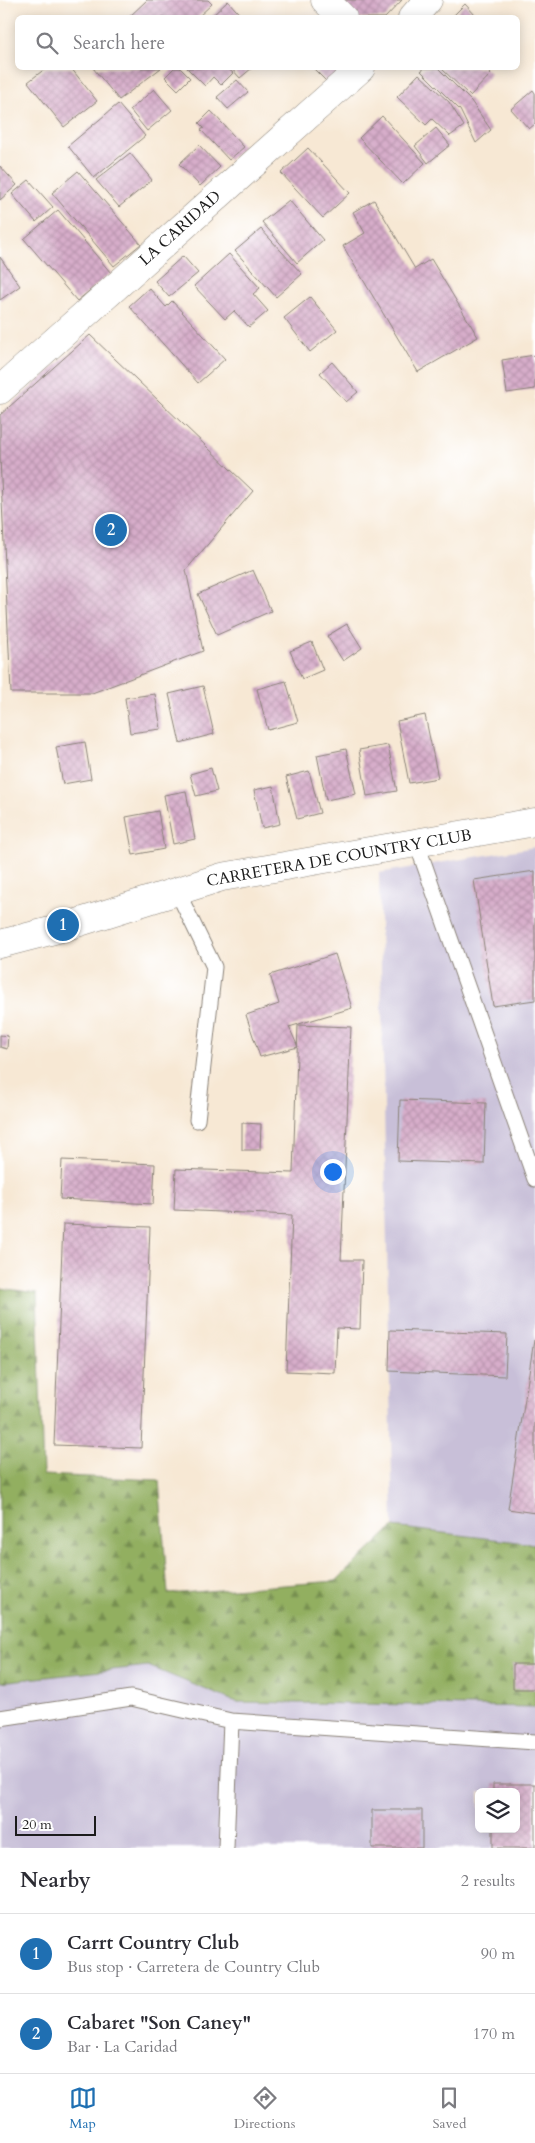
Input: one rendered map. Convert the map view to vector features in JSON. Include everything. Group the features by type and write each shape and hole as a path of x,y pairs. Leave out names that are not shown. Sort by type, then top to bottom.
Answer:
{"street":[{"path":"325,0 340,15"},
{"path":"415,15 428,0"},
{"name":"LA CARIDAD","path":"0,390 359,70"},
{"name":"CARRETERA DE COUNTRY CLUB","path":"0,944 58,929 222,877 535,822"}],"lane":[{"path":"417,844 535,1179"},
{"path":"177,891 214,967 198,1120"},
{"path":"0,1718 131,1698 231,1721 535,1742"},
{"path":"226,1848 231,1721"}],"shaded area":[{"path":"535,847 535,1544 393,1527 379,873"},
{"path":"148,1666 236,1702 535,1707 535,1848 0,1848 0,1682"}],"green space":[{"path":"0,1288 37,1293 43,1475 159,1480 168,1594 336,1581 393,1527 535,1544 535,1707 236,1702 148,1666 0,1682"}],"building":[{"path":"147,0 208,0 212,4 200,15 131,15"},
{"path":"341,0 402,0 388,15 355,15"},
{"path":"228,1 240,15 213,15"},
{"path":"465,4 475,15 454,15"},
{"path":"43,70 73,70 97,101 64,127 28,82"},
{"path":"95,70 158,70 119,100"},
{"path":"172,70 182,70 190,78 178,90 165,77"},
{"path":"189,70 229,70 233,73 221,85 213,77 205,86"},
{"path":"233,70 250,70 240,78"},
{"path":"315,70 342,70 328,83"},
{"path":"440,70 471,101 491,130 476,143 460,110 421,71"},
{"path":"443,70 487,70 491,74 470,96"},
{"path":"419,74 449,102 464,126 450,136 432,119 426,125 397,97"},
{"path":"237,80 248,92 228,109 217,97"},
{"path":"154,89 172,110 147,131 130,110"},
{"path":"533,90 535,93 535,124 529,129 511,109"},
{"path":"118,104 145,136 94,178 68,146"},
{"path":"211,111 244,147 229,160 201,130 204,128 199,123"},
{"path":"382,116 425,163 403,184 359,138"},
{"path":"436,128 450,145 428,163 415,146"},
{"path":"199,145 220,167 200,186 179,164"},
{"path":"308,148 350,193 323,218 281,173"},
{"path":"130,153 152,180 119,207 96,180"},
{"path":"0,166 17,185 0,200"},
{"path":"78,171 141,244 114,266 52,193"},
{"path":"29,180 53,207 36,222 12,194"},
{"path":"289,200 323,240 297,263 262,222"},
{"path":"374,200 415,269 431,259 478,337 418,372 343,246 365,233 353,212"},
{"path":"58,210 111,273 77,301 24,239"},
{"path":"261,229 302,274 276,297 235,251"},
{"path":"229,254 260,288 253,294 268,311 249,327 234,311 225,319 194,286"},
{"path":"183,256 198,273 169,297 155,281"},
{"path":"0,257 20,286 0,300"},
{"path":"149,288 166,307 172,301 225,359 198,383 129,306"},
{"path":"310,297 337,330 310,352 284,318"},
{"path":"90,335 253,491 186,570 203,651 92,693 11,693 0,458 0,415"},
{"path":"535,355 535,389 507,393 502,360"},
{"path":"332,362 358,392 346,402 320,373"},
{"path":"253,570 271,611 217,635 198,594"},
{"path":"347,624 362,648 343,661 327,636"},
{"path":"312,642 323,670 302,679 290,651"},
{"path":"286,681 298,722 268,730 257,689"},
{"path":"203,686 214,734 180,743 169,694"},
{"path":"155,694 161,729 130,733 125,698"},
{"path":"425,715 438,778 409,783 397,721"},
{"path":"85,742 91,779 63,784 56,747"},
{"path":"388,745 397,791 367,796 359,750"},
{"path":"346,749 356,794 326,800 317,755"},
{"path":"211,768 217,791 196,796 190,774"},
{"path":"309,771 320,813 297,819 286,777"},
{"path":"273,786 280,824 262,828 254,790"},
{"path":"186,791 195,839 173,844 164,795"},
{"path":"158,811 164,849 133,855 126,817"},
{"path":"535,871 535,1000 493,1006 474,880"},
{"path":"335,954 352,1008 289,1027 298,1047 260,1057 246,1015 279,1004 270,975"},
{"path":"298,1025 351,1027 341,1260 362,1260 360,1329 337,1328 335,1373 286,1371 292,1215 174,1210 176,1169 293,1173"},
{"path":"0,1035 8,1036 7,1049 0,1047"},
{"path":"400,1100 486,1103 484,1164 398,1161"},
{"path":"242,1123 261,1124 260,1150 242,1150"},
{"path":"62,1160 155,1164 153,1204 60,1199"},
{"path":"63,1224 150,1227 141,1448 54,1445"},
{"path":"390,1330 507,1334 505,1376 389,1371"},
{"path":"535,1340 535,1513 508,1509"},
{"path":"513,1664 535,1664 535,1689 513,1689"},
{"path":"493,1784 535,1784 535,1848 493,1848 493,1833 520,1833 520,1788 493,1788"},
{"path":"372,1810 422,1810 422,1848 372,1848"}],"place":[{"name":"Cabaret \"Son Caney\"","path":"111,530"},
{"name":"Carrt Country Club","path":"63,925"}]}
